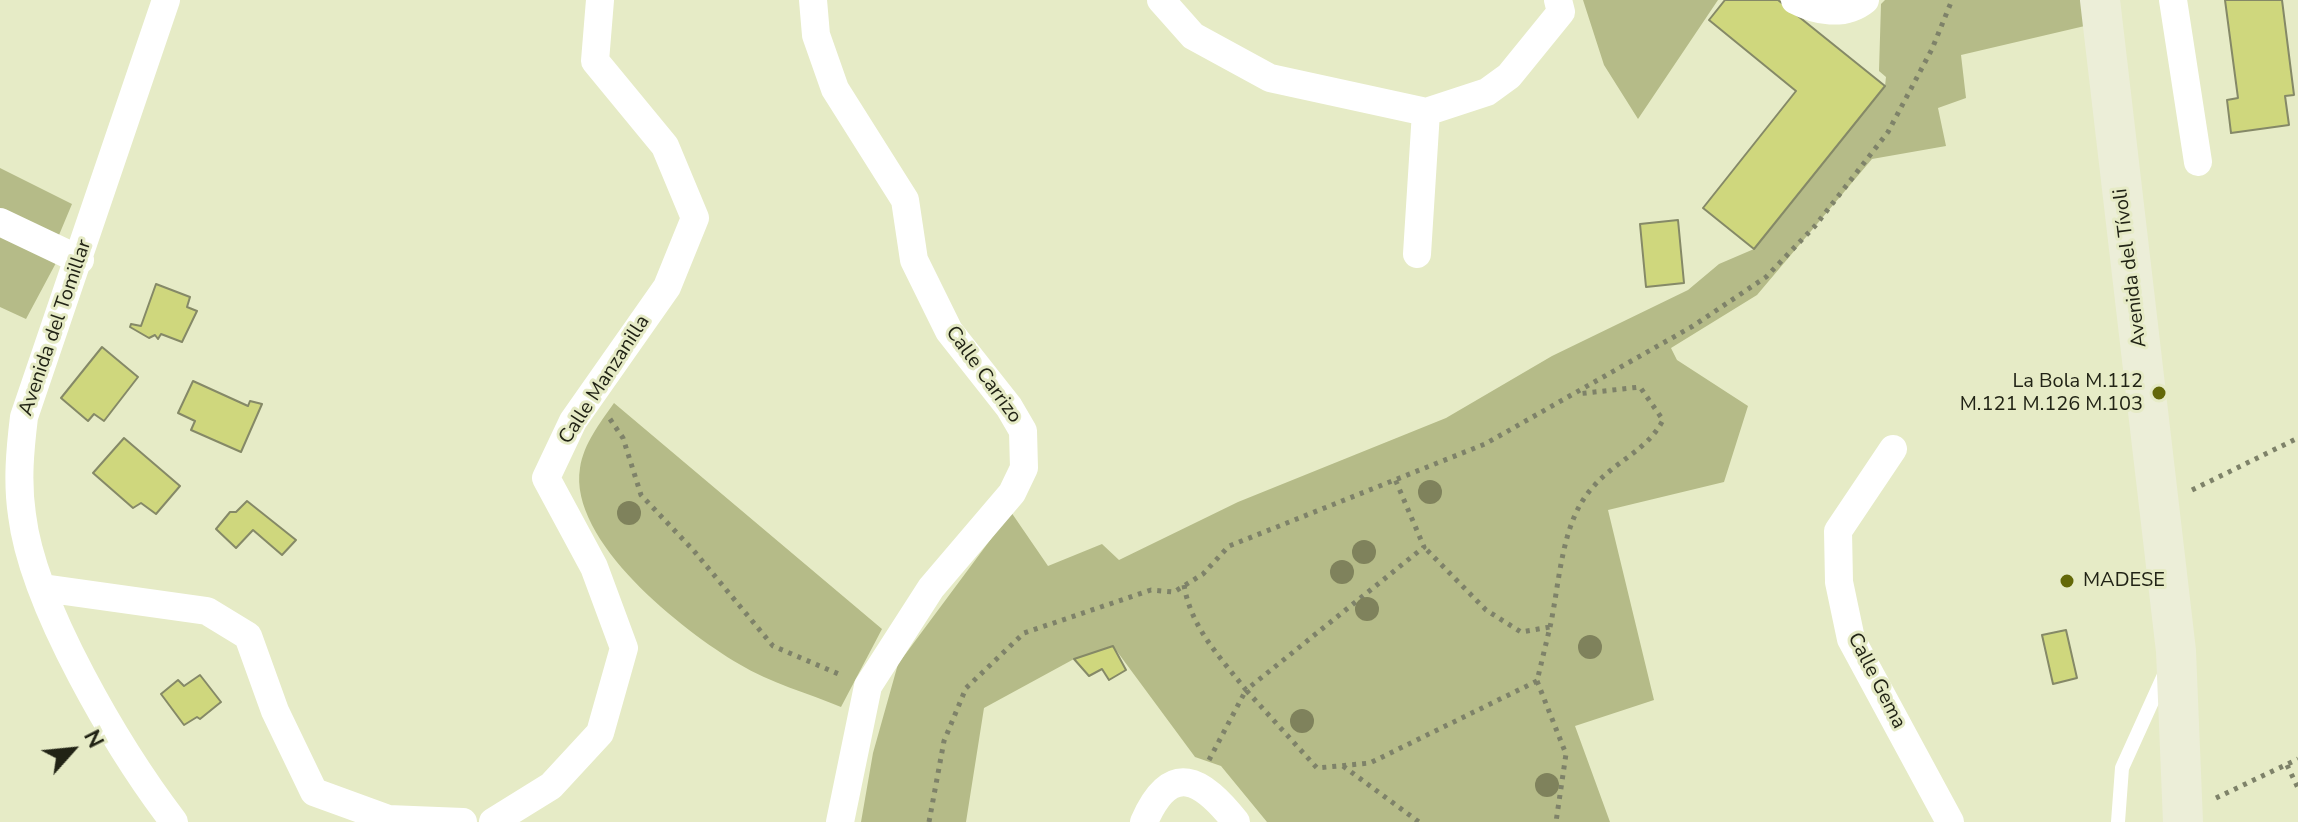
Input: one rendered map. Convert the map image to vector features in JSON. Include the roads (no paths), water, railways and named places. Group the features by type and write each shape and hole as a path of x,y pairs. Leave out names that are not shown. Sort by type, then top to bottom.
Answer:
{"main road":[{"name":"Avenida del Tívoli","path":"2100,0 2176,651 2183,818"}],"street":[{"name":"Avenida del Tomillar","path":"166,0 80,260 24,417 18,467 22,518 43,588 87,686 143,781 174,822"},
{"name":"Calle Manzanilla","path":"493,822 551,786 600,733 624,648 594,567 546,478 573,421 667,287 695,218 665,146 595,61 600,0"},
{"name":"Calle Carrizo","path":"813,0 816,35 835,89 905,200 914,260 949,331 1009,407 1023,431 1024,468 1012,493 931,588 868,686 840,822"},
{"path":"1161,0 1193,36 1270,78 1426,112 1487,92 1509,76 1561,12 1558,0"},
{"path":"1795,0 1818,12 1857,6 1865,0"},
{"path":"2173,0 2198,162"},
{"path":"1417,254 1426,112"},
{"path":"0,222 80,260"},
{"name":"Calle Gema","path":"1893,449 1838,531 1839,582 1851,639 1950,822"},
{"path":"43,588 207,611 248,636 275,711 314,792 388,819 463,822"},
{"path":"1144,822 1166,787 1188,780 1205,787 1236,822"}],"lane":[{"path":"2118,822 2122,768 2176,651"}],"place":[{"name":"La Bola M.112 M.121 M.126 M.103","path":"2159,393"},
{"name":"MADESE","path":"2067,581"}]}
